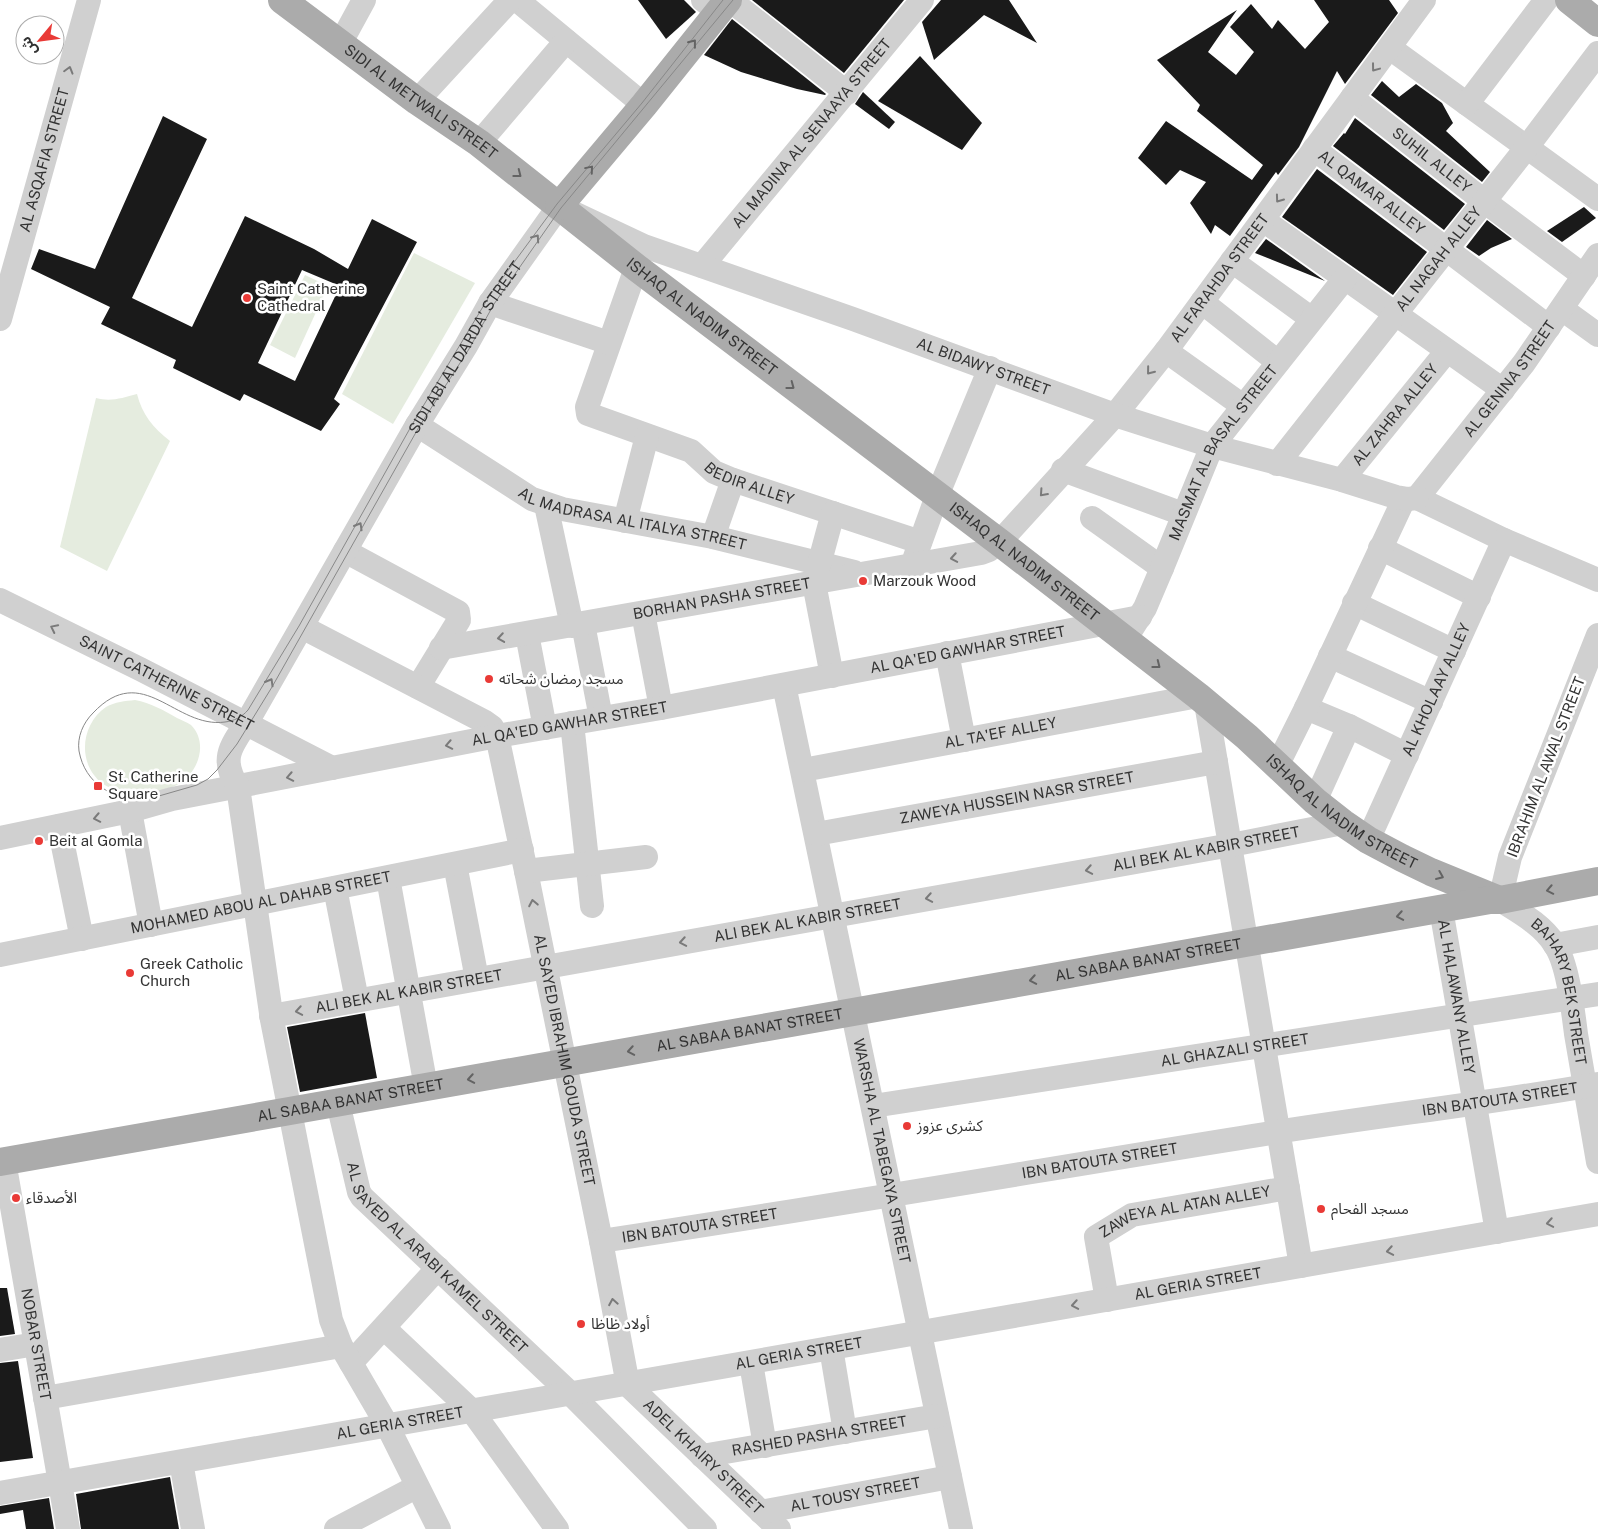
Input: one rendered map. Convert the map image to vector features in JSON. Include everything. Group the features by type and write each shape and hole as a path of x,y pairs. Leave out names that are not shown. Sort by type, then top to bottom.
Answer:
{"main road":[{"name":"SIDI AL METWALI STREET","path":"282,0 417,102 479,143 559,206"},
{"name":"SIDI ABI AL DARDA' STREET","path":"559,206 644,105 719,3"},
{"name":"ISHAQ AL NADIM STREET","path":"559,206 641,257 936,496 999,542 1202,700 1315,801 1343,823 1368,840 1431,872 1500,900"},
{"name":"AL SABAA BANAT STREET","path":"2,1161 1490,900 1500,900 1598,881"}],"street":[{"name":"AL ASQAFIA STREET","path":"0,319 8,259 89,0"},
{"path":"340,44 364,0"},
{"path":"417,102 510,0"},
{"path":"517,0 644,105"},
{"name":"AL MADINA AL SENAAYA STREET","path":"702,266 922,0"},
{"name":"AL FARAHDA STREET","path":"999,542 1115,414 1166,351 1424,0"},
{"path":"1467,104 1546,0"},
{"path":"719,3 847,93"},
{"path":"479,143 566,41"},
{"path":"1390,48 1598,199"},
{"name":"AL NAGAH ALLEY","path":"1277,464 1527,147 1598,53"},
{"name":"SUHIL ALLEY","path":"1352,98 1584,276"},
{"name":"AL QAMAR ALLEY","path":"1314,150 1446,249 1556,318 1598,335"},
{"name":"SIDI ABI AL DARDA' STREET","path":"439,1529 416,1487 387,1426 346,1354 331,1320 271,1016 238,787 229,771 228,754 416,425 501,286 559,206"},
{"path":"1263,220 1503,390"},
{"name":"AL GENINA STREET","path":"1277,766 1380,548 1410,498 1503,390 1556,318 1598,255"},
{"path":"490,303 610,343 641,257"},
{"name":"AL BIDAWY STREET","path":"641,257 702,266 1115,414 1212,446 1410,498 1598,580"},
{"path":"1232,261 1312,320"},
{"name":"MASMAT AL BASAL STREET","path":"1140,617 1212,446 1345,278"},
{"path":"1202,302 1278,362"},
{"name":"BEDIR ALLEY","path":"610,343 587,410 591,416 691,452 714,472 733,480 920,542"},
{"path":"1166,351 1243,406"},
{"name":"AL ZAHRA ALLEY","path":"1342,480 1448,351"},
{"path":"990,368 936,496 912,565 981,553 989,550 999,542"},
{"name":"AL MADRASA AL ITALYA STREET","path":"416,425 532,499 546,504 713,537 817,573 864,574 912,565"},
{"path":"625,521 647,436"},
{"path":"1063,470 1183,514"},
{"path":"713,537 733,480"},
{"path":"546,504 601,718"},
{"path":"832,676 817,573 833,513"},
{"path":"1092,518 1162,568"},
{"name":"AL KHOLAAY ALLEY","path":"1368,840 1504,540"},
{"path":"1380,548 1478,597"},
{"path":"345,551 458,612 459,620 418,687"},
{"name":"BORHAN PASHA STREET","path":"441,648 643,613 817,573"},
{"name":"SAINT CATHERINE STREET","path":"0,600 332,768"},
{"path":"1354,603 1454,651"},
{"path":"643,613 661,708"},
{"name":"AL QA'ED GAWHAR STREET","path":"0,838 130,811 172,800 497,736 661,708 947,653 1114,631 1140,617"},
{"path":"302,627 485,722 492,727 497,736"},
{"path":"527,634 545,728"},
{"name":"IBRAHIM AL AWAL STREET","path":"1500,900 1513,848 1598,635"},
{"path":"947,653 964,740"},
{"path":"1330,656 1431,702"},
{"name":"WARSHA AL TABEGAYA STREET","path":"784,685 960,1529"},
{"path":"1202,700 1216,762 1231,845 1301,1266"},
{"name":"AL TA'EF ALLEY","path":"803,770 964,740 1202,700"},
{"path":"1306,708 1349,726 1407,755"},
{"path":"572,723 592,906"},
{"path":"1315,801 1349,726"},
{"name":"AL SAYED IBRAHIM GOUDA STREET","path":"497,736 546,967 628,1385"},
{"name":"ZAWEYA HUSSEIN NASR STREET","path":"816,834 1216,762"},
{"path":"130,811 151,925"},
{"name":"ALI BEK AL KABIR STREET","path":"271,1016 1231,845 1343,823"},
{"path":"59,826 82,939"},
{"name":"MOHAMED ABOU AL DAHAB STREET","path":"0,955 455,864 524,861 587,863 646,857"},
{"path":"455,864 477,979"},
{"path":"388,878 426,1087"},
{"path":"335,888 357,1000"},
{"name":"BAHARY BEK STREET","path":"1500,900 1523,914 1541,929 1555,945 1561,956 1591,1085 1598,1162"},
{"name":"AL HALAWANY ALLEY","path":"1441,909 1497,1232"},
{"path":"1555,945 1598,937"},
{"name":"AL GHAZALI STREET","path":"873,1106 1598,994"},
{"name":"IBN BATOUTA STREET","path":"601,1241 892,1196 1279,1132 1475,1104 1591,1085"},
{"name":"AL SAYED AL ARABI KAMEL STREET","path":"338,1103 360,1194 571,1394 705,1529"},
{"name":"NOBAR STREET","path":"2,1161 68,1529"},
{"name":"ZAWEYA AL ATAN ALLEY","path":"1107,1300 1096,1237 1132,1216 1288,1188"},
{"name":"AL GERIA STREET","path":"0,1493 628,1385 1598,1214"},
{"path":"45,1398 346,1354 384,1328 438,1268"},
{"path":"384,1328 472,1411 557,1529"},
{"path":"0,1350 36,1344"},
{"path":"831,1348 845,1432"},
{"path":"751,1362 765,1446"},
{"name":"ADEL KHAIRY STREET","path":"628,1385 779,1529"},
{"name":"RASHED PASHA STREET","path":"702,1456 937,1416"},
{"path":"181,1462 193,1529"},
{"name":"AL TOUSY STREET","path":"761,1512 950,1477"},
{"path":"336,1529 416,1487"}],"shaded area":[{"path":"414,253 475,283 393,424 342,394"},
{"path":"305,275 328,286 295,358 270,345"},
{"path":"137,394 149,420 170,441 107,571 60,547 96,398 112,400"},
{"path":"135,700 157,707 188,723 197,733 200,742 198,761 187,777 172,787 139,794 117,791 97,779 89,767 85,748 88,730 93,721 109,705"}],"building":[{"path":"638,0 684,0 696,12 666,39"},
{"path":"752,0 904,0 844,73"},
{"path":"941,0 1009,0 1037,43 984,15 934,60 922,22"},
{"path":"1314,0 1389,0 1398,13 1345,84 1337,71 1299,147 1278,175 1276,172 1230,236 1215,225 1211,234 1190,203 1206,182 1180,170 1166,185 1138,158 1166,121 1252,180 1263,165 1197,111 1200,105 1157,60 1237,10 1208,52 1236,75 1254,52 1230,27 1251,4 1272,29 1278,20 1305,49 1329,22"},
{"path":"732,19 826,94 797,89 741,72 704,55"},
{"path":"920,56 982,123 962,150 878,101"},
{"path":"1382,81 1399,97 1416,84 1442,103 1453,123 1446,131 1490,172 1482,182 1371,95"},
{"path":"863,92 895,122 889,129 855,104"},
{"path":"163,116 207,139 132,298 192,327 245,216 314,249 348,269 372,219 417,242 334,399 340,404 321,431 244,394 240,401 173,368 176,360 101,324 110,307 31,269 39,249 95,269","holes":["302,270 340,286 295,381 258,363"]},
{"path":"1355,118 1465,204 1444,230 1333,146 1345,134"},
{"path":"1317,169 1427,252 1393,295 1282,217"},
{"path":"1584,207 1596,218 1562,242 1547,231"},
{"path":"1487,220 1512,239 1491,248 1479,256 1466,247"},
{"path":"1266,239 1325,281 1255,253"},
{"path":"365,1013 377,1078 300,1092 287,1027"},
{"path":"0,1288 7,1288 15,1334 0,1336"},
{"path":"18,1361 33,1458 0,1462 0,1363"},
{"path":"170,1477 179,1529 81,1529 76,1494"},
{"path":"49,1498 54,1529 26,1529 23,1510 0,1514 0,1506"}],"tram line":[{"path":"723,0 642,103 557,204 490,295 413,423 299,626 248,710 232,721 207,721 190,716 144,694 128,693 111,698 89,717 79,741 82,763 87,773 102,788 122,797 145,800 197,785 208,779 217,770 237,744 272,687 419,427 469,349 494,304 561,208 733,0"}],"place":[{"name":"Saint Catherine Cathedral","path":"247,298"},
{"name":"Marzouk Wood","path":"863,581"},
{"name":"مسجد رمضان شحاته","path":"489,679"},
{"name":"St. Catherine Square","path":"98,786"},
{"name":"Beit al Gomla","path":"39,841"},
{"name":"Greek Catholic Church","path":"130,973"},
{"name":"كشرى عزوز","path":"907,1126"},
{"name":"الأصدقاء","path":"16,1198"},
{"name":"مسجد الفحام","path":"1321,1209"},
{"name":"أولاد ظاظا","path":"581,1324"}]}
